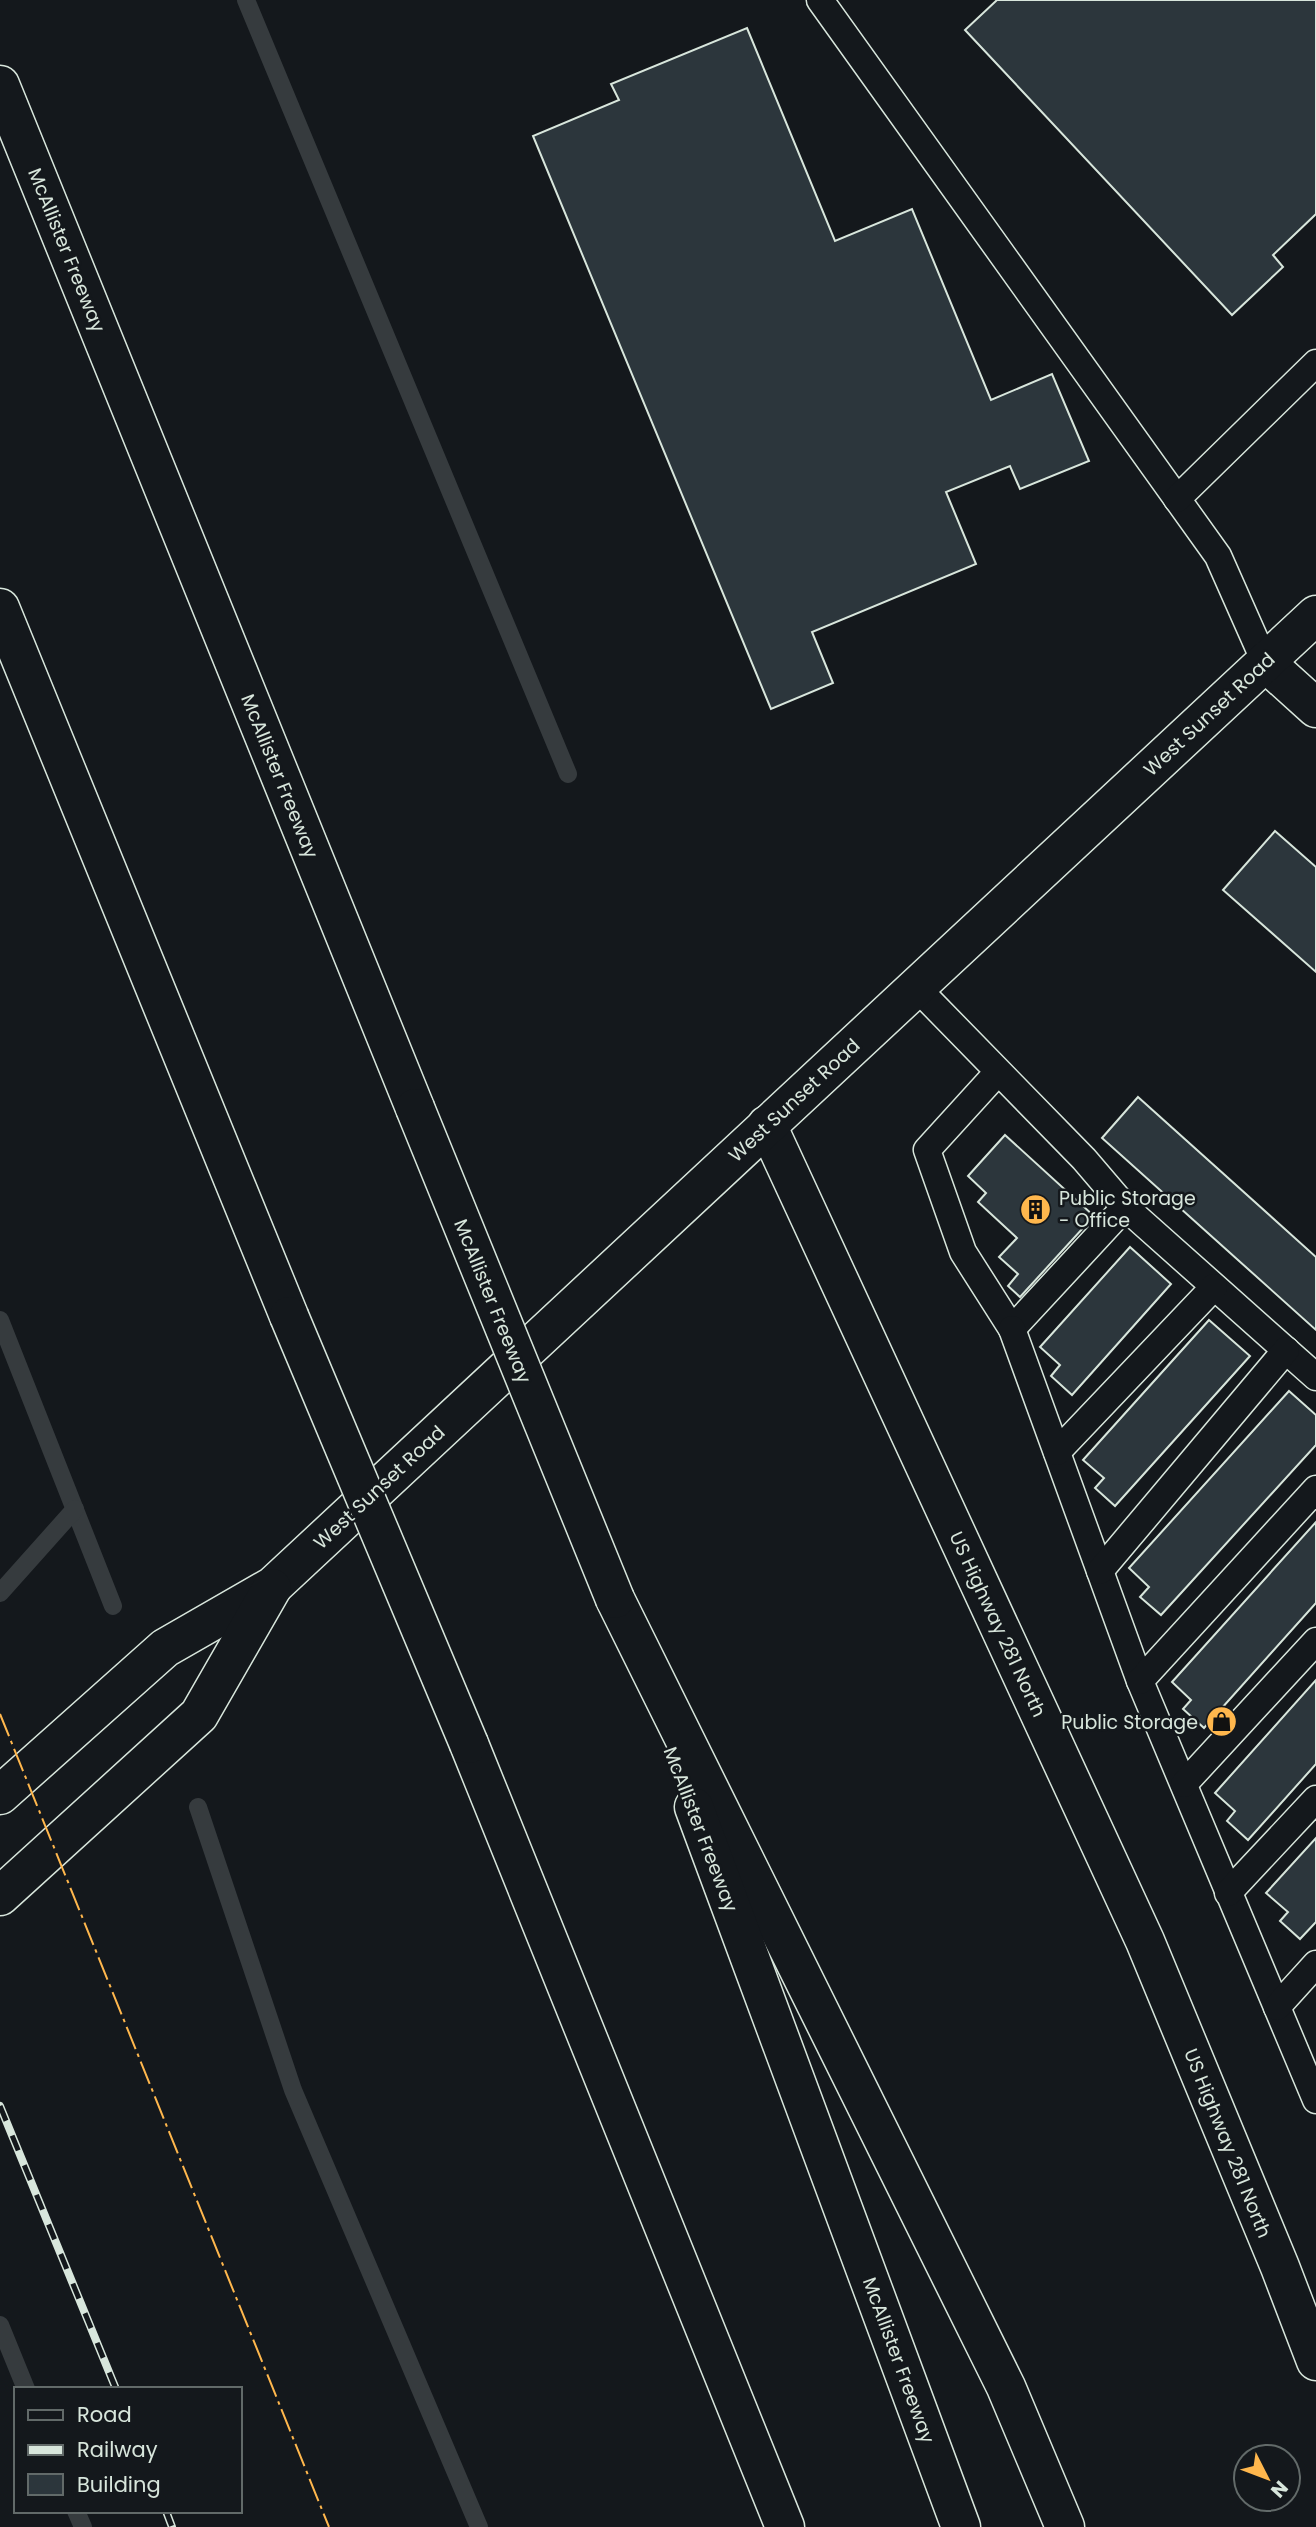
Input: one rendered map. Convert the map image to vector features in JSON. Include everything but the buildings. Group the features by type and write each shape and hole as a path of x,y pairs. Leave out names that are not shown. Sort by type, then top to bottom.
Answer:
{"main road":[{"name":"McAllister Freeway","path":"0,85 615,1599 961,2527"},
{"path":"0,608 289,1316 468,1744 785,2527"},
{"name":"West Sunset Road","path":"0,1795 165,1648 273,1586 1316,615"},
{"path":"1265,662 1316,708"},
{"name":"US Highway 281 North","path":"768,1125 1145,1941 1280,2267 1316,2361"},
{"name":"West Sunset Road","path":"0,1896 199,1715 273,1586"},
{"path":"615,1599 1006,2387 1066,2527"}],"lane":[{"path":"820,0 1218,556 1265,662"},
{"path":"1177,499 1316,363"},
{"path":"916,987 1084,1159 1125,1207 1316,1377"},
{"path":"998,1072 927,1150 963,1252 1012,1329 1140,1681 1316,2100"},
{"path":"1012,1329 1125,1207"},
{"path":"1057,1452 1214,1287"},
{"path":"1100,1570 1286,1350"},
{"path":"1140,1681 1316,1489"},
{"path":"1184,1784 1316,1641"},
{"path":"1228,1893 1316,1799"},
{"path":"1277,2007 1316,1964"}],"waterway":[{"path":"246,0 568,774"},
{"path":"0,1320 113,1606"},
{"path":"0,1593 75,1509"},
{"path":"198,1807 293,2090 479,2527"},
{"path":"0,2325 25,2387"},
{"path":"77,2513 83,2527"}],"railway":[{"path":"0,2106 115,2387"},
{"path":"167,2513 172,2527"}],"power":[{"path":"0,1714 329,2527"}],"place":[{"name":"Public Storage - Office","path":"1036,1209"},
{"name":"Public Storage","path":"1221,1722"}]}
